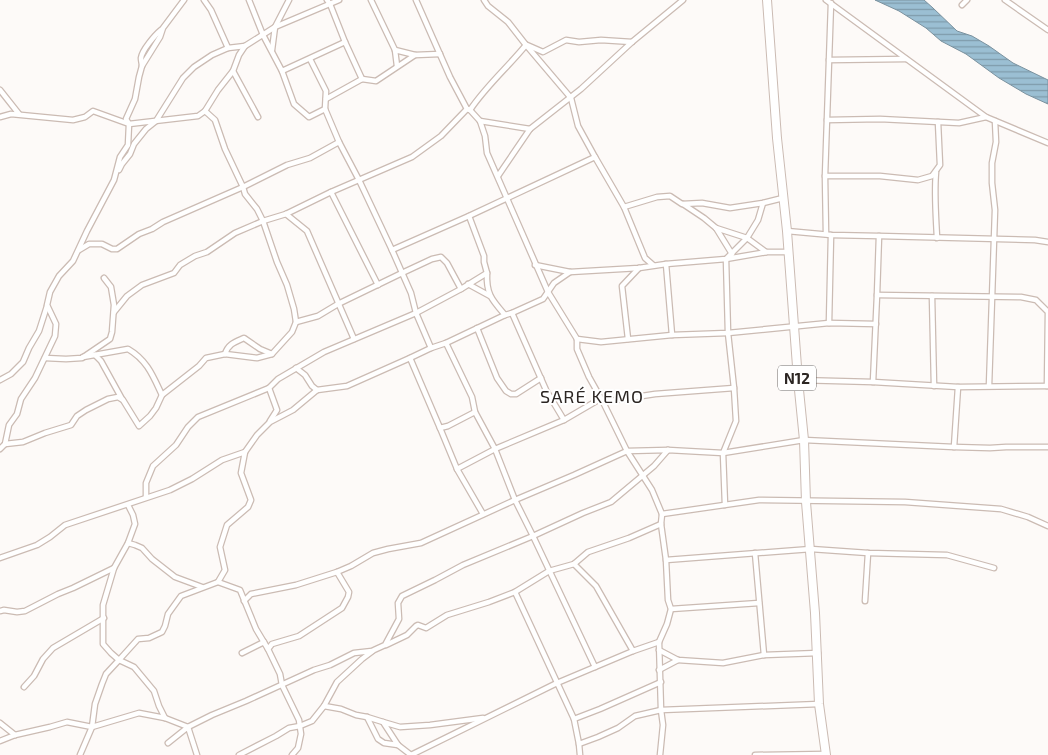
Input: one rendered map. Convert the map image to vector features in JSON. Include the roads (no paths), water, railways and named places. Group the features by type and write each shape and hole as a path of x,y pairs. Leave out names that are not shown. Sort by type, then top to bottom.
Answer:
{"main road":[{"name":"N12","path":"767,0 804,440 806,502 818,653 820,704 826,755"}],"street":[{"path":"114,180 120,156 128,144 129,124 126,119 135,99 142,66 160,37 163,28 184,0"},
{"path":"204,0 211,10 228,48"},
{"path":"249,0 263,35 282,71 294,104 309,117 326,109"},
{"path":"272,51 275,27 289,0"},
{"path":"0,380 11,374 23,362 39,330 50,292 59,276 73,261 122,164 130,154 134,144 146,129 156,121 183,78 194,67 212,55 228,48 245,46 275,27 328,2 339,0"},
{"path":"371,0 395,50 397,66"},
{"path":"416,0 450,77 469,110 480,121 485,136 487,153 535,265 548,292 577,340 577,349 589,377 627,451 652,490 662,514 661,524 666,560 668,600 671,608 667,624 659,642 661,710 664,725 660,755"},
{"path":"484,0 488,6 508,22 571,98 578,126 624,207 645,258 653,265"},
{"path":"498,176 530,129 571,98 632,42 684,0"},
{"path":"962,5 967,0"},
{"path":"1005,0 1048,30"},
{"path":"328,2 362,79"},
{"path":"829,2 986,117 1048,143"},
{"path":"829,2 830,60 825,176 829,323"},
{"path":"526,45 543,52 566,40 579,42 602,40 632,42"},
{"path":"282,71 345,42"},
{"path":"114,312 127,296 142,285 174,273 180,265 207,252 235,233 286,214 412,157 441,136 469,110 486,87 526,45"},
{"path":"0,116 11,114 74,120 93,111 129,124 198,116 205,111 233,71 239,55 245,46"},
{"path":"395,50 415,55 440,54"},
{"path":"326,99 362,79 376,81 415,55"},
{"path":"310,59 326,91 326,109 339,142 392,250 431,348"},
{"path":"830,60 906,59"},
{"path":"233,71 258,117"},
{"path":"0,90 19,115"},
{"path":"95,356 101,361 139,426 156,408 162,395 199,366 206,358 225,354 256,358 272,354 292,332 296,322 294,309 263,221 257,209 245,194 225,149 215,120 205,111"},
{"path":"827,120 880,119 959,123 986,117"},
{"path":"480,121 530,129"},
{"path":"989,386 995,210 992,163 996,142 995,121"},
{"path":"825,176 880,176 918,180 932,176 940,165 938,122"},
{"path":"78,251 89,244 102,244 112,249 117,249 139,234 194,207 243,187 287,165 310,158 339,142"},
{"path":"392,250 595,157"},
{"path":"936,170 937,238"},
{"path":"331,192 378,285"},
{"path":"624,207 657,197 670,196 716,228 732,254"},
{"path":"682,204 702,203 730,208 783,198"},
{"path":"726,259 747,238 758,220 763,203"},
{"path":"286,214 307,231 354,339"},
{"path":"469,216 484,256 487,273 486,281 490,296"},
{"path":"716,228 747,238 767,252"},
{"path":"787,231 1048,242"},
{"path":"873,382 878,295 878,236"},
{"path":"535,265 570,272 639,268 653,265 726,259 767,252 789,252"},
{"path":"296,322 318,316 338,304 402,273 432,259 441,257 448,263 461,289"},
{"path":"725,505 723,453 736,421 728,334 726,259"},
{"path":"666,264 672,335"},
{"path":"628,339 622,286 639,268"},
{"path":"270,422 293,410 317,390 347,386 543,299 554,283 570,272"},
{"path":"146,497 146,483 153,466 176,445 188,427 198,417 269,388 278,378 324,352 416,313 487,273"},
{"path":"82,358 110,339 112,332 114,305 111,287 104,278"},
{"path":"468,284 490,296 505,315"},
{"path":"798,380 958,387 1048,386 1048,312 1036,300 1021,297 878,295"},
{"path":"932,296 934,386"},
{"path":"0,449 5,444 9,425 17,414 21,399 35,378 55,336 56,324 47,305"},
{"path":"512,313 546,390 564,420"},
{"path":"577,340 601,342 672,335 728,334 829,323 876,324"},
{"path":"477,328 498,378 506,392 516,394 541,378"},
{"path":"225,354 227,348 234,342 244,338 260,349 272,354"},
{"path":"446,343 472,397 475,412 496,449 515,500 595,667"},
{"path":"45,358 82,358 128,348 142,359 162,395"},
{"path":"410,358 457,469 482,514"},
{"path":"296,368 305,375 317,390"},
{"path":"954,447 958,387"},
{"path":"218,582 225,570 220,547 227,525 248,507 251,500 241,473 245,452 257,435 270,422 277,410 269,388"},
{"path":"457,469 496,449 564,420 602,401 655,394 734,388"},
{"path":"5,444 23,442 70,425 77,416 108,399 118,397 123,400"},
{"path":"440,428 448,426 475,412"},
{"path":"244,601 251,594 290,586 337,572 373,553 421,543 482,514 627,451 668,450 723,453 804,440 954,447 1048,447"},
{"path":"385,645 399,619 398,603 402,596 463,565 611,502 654,466 668,450"},
{"path":"0,558 37,545 65,525 170,490 222,460 245,452"},
{"path":"662,514 759,500 905,502 1001,509 1028,517 1048,526"},
{"path":"128,505 135,524 128,544 114,568 103,605 103,644 119,660 134,667 154,690 165,718"},
{"path":"238,755 289,728 312,721 324,706 338,682 362,659 374,650 407,635 416,626 426,628 447,615 515,592 549,571 574,564 588,552 629,538 661,524"},
{"path":"128,544 142,548 152,559 175,577 202,587"},
{"path":"666,560 810,549 947,555 994,568"},
{"path":"755,553 764,655"},
{"path":"865,601 868,553"},
{"path":"574,564 596,586 633,651"},
{"path":"0,611 17,612 25,610 114,568"},
{"path":"268,649 272,644 299,636 342,608 349,592 337,572"},
{"path":"80,755 92,727 95,704 106,674 138,639 150,638 162,632 168,614 181,596 218,582 240,590 256,629 280,674 282,685 300,726 301,734 298,748 292,755"},
{"path":"515,592 574,719 580,755"},
{"path":"671,608 760,603"},
{"path":"24,687 53,648 104,618"},
{"path":"242,654 264,642"},
{"path":"383,722 398,745 411,755 557,683 659,642"},
{"path":"168,743 188,727 212,715 246,702 354,653 374,650"},
{"path":"659,650 678,660 723,663 764,655 818,653"},
{"path":"659,670 678,660"},
{"path":"574,719 600,710 660,682"},
{"path":"579,744 618,728 635,716 661,710 820,704"},
{"path":"324,706 341,709 400,727 486,718"},
{"path":"0,741 15,735 67,722 92,727 139,713 165,718 188,727"},
{"path":"367,717 378,739 384,743 398,745"},
{"path":"0,724 15,735"},
{"path":"188,727 197,755"},
{"path":"756,755 826,755"}],"water":[{"path":"875,0 924,0 957,31 972,36 1013,63 1048,80 1048,104 999,78 966,54 941,41 926,28 899,11"}],"district":[{"name":"SARÉ KEMO","path":"592,396"}]}
